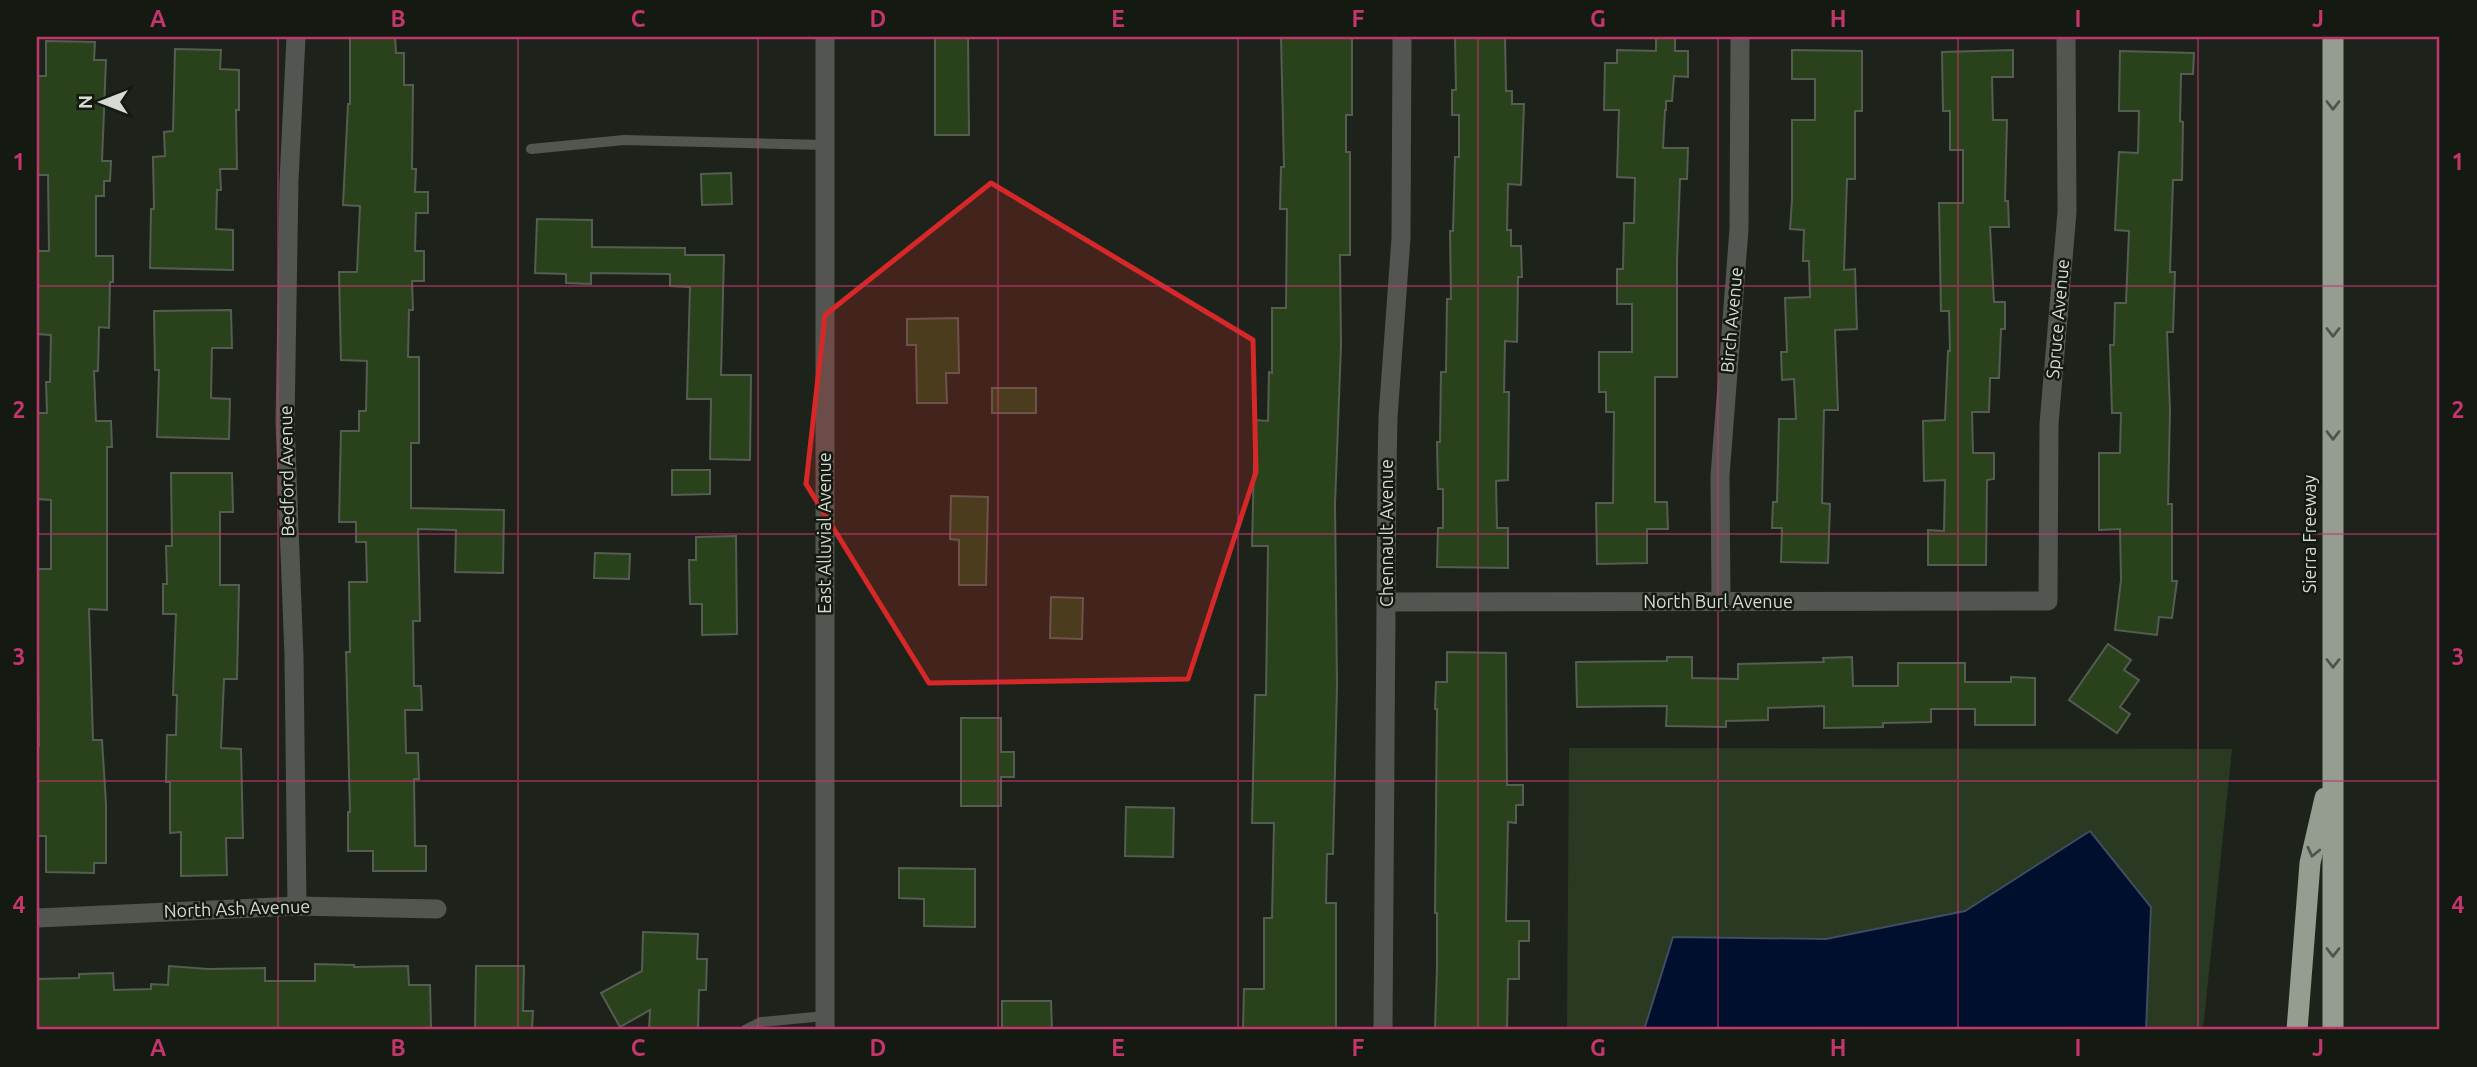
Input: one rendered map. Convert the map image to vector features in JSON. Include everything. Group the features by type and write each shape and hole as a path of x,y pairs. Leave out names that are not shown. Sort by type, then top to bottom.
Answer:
{"highway":[{"name":"Sierra Freeway","path":"2333,37 2333,1030"},
{"path":"2297,1030 2310,863 2333,762"}],"street":[{"name":"Bedford Avenue","path":"296,37 289,181 285,422 294,657 297,905"},
{"name":"East Alluvial Avenue","path":"825,37 825,1023"},
{"name":"Chennault Avenue","path":"1383,1030 1388,417 1402,225 1402,37"},
{"name":"Birch Avenue","path":"1721,602 1720,476 1739,229 1740,37"},
{"name":"Spruce Avenue","path":"2048,601 2049,424 2067,212 2066,37"},
{"name":"North Burl Avenue","path":"1388,602 2048,601"},
{"name":"North Ash Avenue","path":"37,918 297,905 437,909"}],"lane":[{"path":"531,149 624,139 825,145"},
{"path":"745,1030 761,1022 825,1023"}],"highlighted area":[{"path":"991,183 1253,340 1256,472 1188,679 929,683 806,484 825,315"}],"green space":[{"path":"1569,748 2232,749 2203,1030 1567,1030"}],"water":[{"path":"2090,831 2151,907 2146,1030 1644,1030 1673,937 1826,939 1965,911"}],"building":[{"path":"350,37 395,37 396,53 404,53 404,85 413,85 412,169 416,169 415,192 428,192 428,213 416,213 415,251 424,251 424,281 412,281 413,310 409,310 408,357 419,357 419,443 411,443 411,508 504,510 503,573 455,572 456,530 418,529 420,621 413,621 414,686 421,686 422,710 405,710 406,753 418,753 419,779 414,779 415,846 426,846 426,871 373,871 373,851 348,851 350,812 346,652 350,652 349,582 367,582 366,542 356,542 356,522 339,522 341,431 359,431 359,411 366,411 367,361 341,360 339,272 357,272 360,206 343,205 350,104"},
{"path":"1281,37 1352,37 1352,115 1346,115 1346,152 1350,152 1350,255 1340,255 1333,854 1327,854 1326,903 1336,903 1336,1030 1243,1029 1244,989 1264,989 1264,918 1272,918 1274,823 1252,823 1255,695 1266,695 1268,546 1252,546 1255,420 1268,421 1269,372 1272,373 1272,308 1286,308 1287,209 1280,209 1281,167 1284,167"},
{"path":"1455,37 1505,37 1506,91 1512,91 1512,104 1524,104 1521,185 1508,184 1507,230 1511,230 1511,246 1521,246 1522,277 1518,277 1517,342 1505,341 1504,392 1509,392 1508,480 1496,481 1497,528 1508,528 1508,568 1437,567 1438,528 1443,528 1443,489 1438,489 1437,442 1440,442 1441,372 1446,372 1447,299 1451,299 1450,231 1453,231 1455,157 1459,157 1459,115 1452,115 1452,90 1456,90"},
{"path":"1656,37 1675,37 1675,51 1688,51 1688,77 1674,76 1672,101 1666,101 1663,148 1688,148 1687,179 1680,179 1677,377 1655,377 1655,502 1667,502 1668,529 1647,529 1647,563 1597,564 1596,503 1613,503 1614,412 1606,412 1606,392 1599,392 1599,352 1632,352 1632,304 1617,304 1617,269 1623,269 1624,223 1634,223 1635,178 1617,177 1619,110 1604,110 1605,63 1617,63 1617,50 1656,51"},
{"path":"935,38 968,38 969,135 935,135"},
{"path":"46,41 95,42 94,60 106,60 102,161 111,161 110,181 104,181 104,196 96,196 96,256 113,256 113,282 110,282 109,328 99,327 98,371 94,371 96,421 111,421 112,447 107,447 107,610 89,609 93,740 102,740 106,863 94,863 94,873 46,872 46,836 37,836 37,569 51,569 51,500 37,499 37,413 47,413 46,382 50,382 51,335 37,334 37,251 49,251 48,175 37,175 37,76 46,76"},
{"path":"175,49 221,50 220,69 239,70 239,110 236,110 237,169 220,169 221,190 217,190 216,229 233,230 233,270 150,268 151,209 154,209 153,157 165,156 164,132 173,131"},
{"path":"1792,50 1862,51 1862,111 1855,111 1855,179 1847,179 1844,270 1855,269 1857,329 1835,330 1838,410 1824,410 1822,503 1830,504 1828,563 1781,562 1782,528 1772,528 1773,502 1777,502 1779,419 1796,419 1794,379 1782,380 1781,352 1787,352 1785,298 1810,297 1809,261 1803,261 1804,230 1790,229 1792,120 1815,120 1815,79 1792,79"},
{"path":"2013,50 2013,77 1992,77 1993,120 2007,120 2005,201 2008,201 2009,227 1990,227 1994,302 2005,302 2005,329 2001,329 1999,378 1990,378 1989,412 1972,412 1973,453 1994,453 1994,479 1987,480 1986,565 1928,565 1928,530 1944,531 1945,480 1924,481 1923,421 1945,420 1950,351 1949,311 1941,311 1939,203 1963,203 1963,150 1950,150 1950,111 1943,111 1942,52"},
{"path":"2120,51 2194,53 2193,74 2181,74 2182,180 2173,180 2170,272 2175,272 2173,332 2167,332 2170,411 2168,504 2172,504 2172,581 2177,581 2172,618 2159,617 2157,635 2115,630 2121,580 2120,529 2099,530 2099,453 2120,453 2121,413 2112,413 2110,345 2114,345 2115,303 2126,303 2129,231 2115,230 2119,152 2138,153 2139,111 2119,111"},
{"path":"731,173 732,204 702,205 701,174"},
{"path":"537,219 592,220 592,247 685,248 685,255 724,255 721,375 751,375 750,460 710,459 711,399 687,399 690,287 670,286 670,274 591,273 591,284 566,283 566,274 535,273"},
{"path":"231,310 232,348 212,348 211,398 230,399 229,439 157,437 159,370 155,370 154,311"},
{"path":"958,318 959,373 946,373 947,403 917,403 916,345 907,345 907,319"},
{"path":"992,388 1036,388 1036,413 992,413"},
{"path":"672,470 710,470 710,494 672,495"},
{"path":"171,473 232,473 233,512 220,512 220,585 239,585 237,679 224,679 221,748 241,749 243,838 226,838 227,875 181,876 181,832 170,833 170,782 166,782 167,735 176,735 177,695 173,695 176,614 163,614 163,584 167,584 166,546 172,546"},
{"path":"951,496 988,497 986,585 959,585 959,540 950,539"},
{"path":"736,536 737,634 702,635 702,604 690,604 689,560 696,560 696,537"},
{"path":"595,553 630,554 629,579 594,578"},
{"path":"1051,597 1083,598 1082,639 1050,638"},
{"path":"2108,644 2131,660 2124,670 2139,680 2120,707 2130,714 2117,733 2069,700"},
{"path":"1447,652 1506,653 1507,785 1523,785 1523,805 1516,805 1516,823 1508,822 1506,921 1529,921 1529,941 1519,941 1519,979 1508,979 1507,1030 1435,1030 1435,709 1436,682 1447,682"},
{"path":"1667,657 1692,657 1692,678 1738,679 1738,664 1824,662 1823,658 1852,657 1853,686 1898,686 1898,663 1965,663 1965,682 2011,682 2011,677 2035,678 2035,725 1975,725 1975,709 1931,709 1931,722 1883,723 1883,727 1824,728 1824,706 1768,708 1768,720 1726,721 1726,727 1666,726 1667,706 1577,707 1576,662 1667,661"},
{"path":"961,718 1001,718 1001,752 1014,752 1014,777 1001,777 1001,806 961,806"},
{"path":"1126,807 1174,808 1173,857 1125,856"},
{"path":"899,868 975,869 975,927 924,926 924,899 899,898"},
{"path":"643,932 698,934 697,959 707,959 706,990 699,990 698,1030 649,1030 650,1010 620,1027 601,993 642,971"},
{"path":"315,964 354,967 408,966 409,985 430,985 431,1028 37,1030 37,979 79,978 79,974 113,973 114,990 151,989 151,984 168,985 169,966 208,969 265,968 265,981 315,981"},
{"path":"476,966 524,966 523,1011 533,1011 532,1030 475,1030"},
{"path":"1002,1001 1051,1001 1052,1030 1002,1030"}]}
